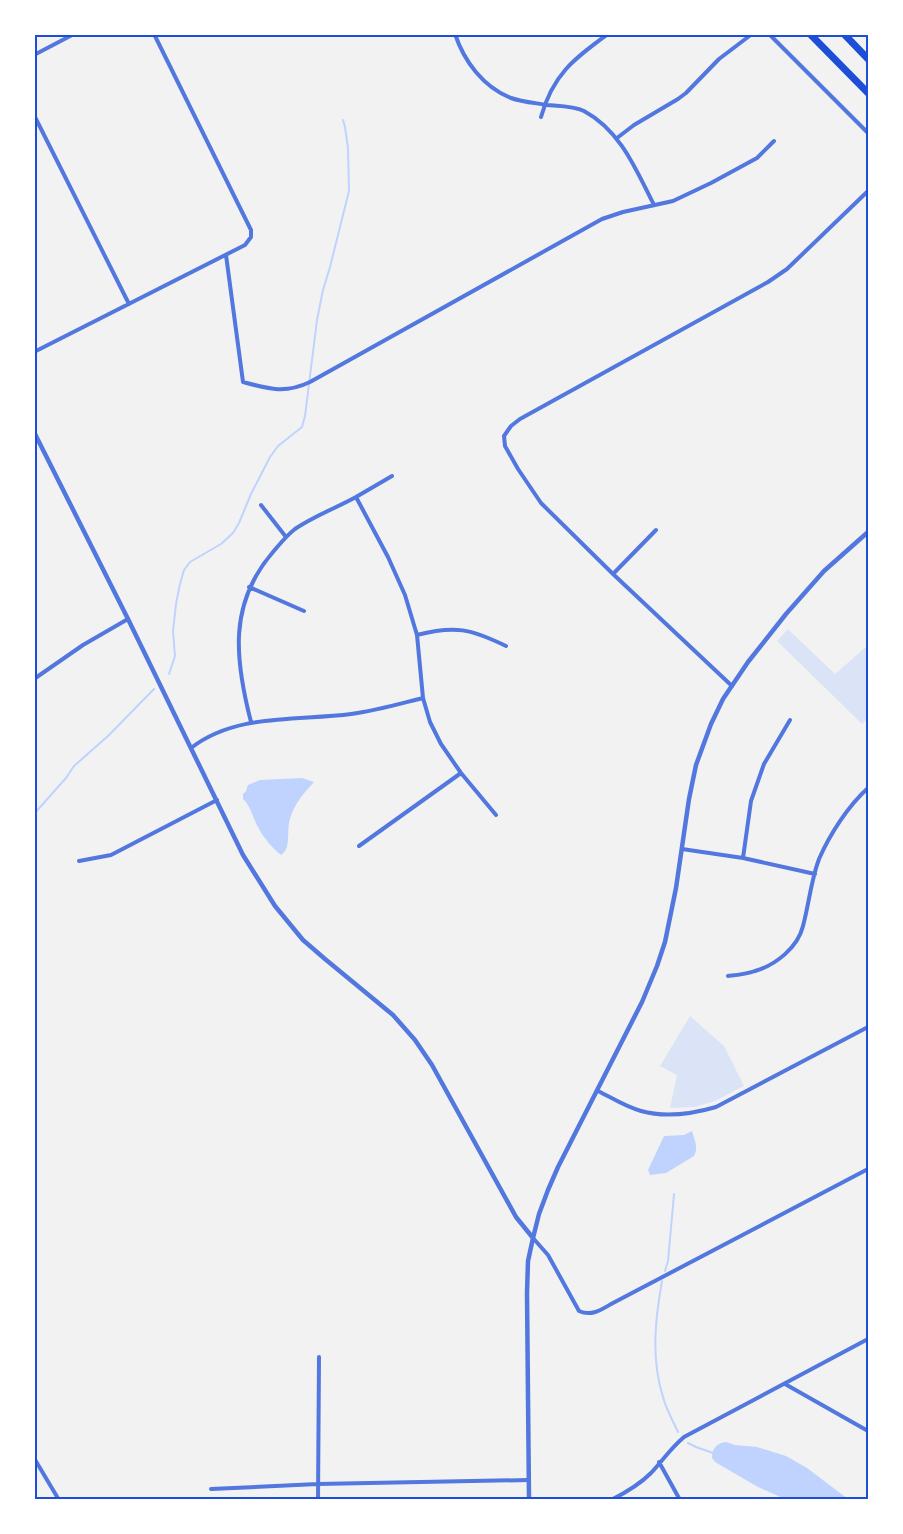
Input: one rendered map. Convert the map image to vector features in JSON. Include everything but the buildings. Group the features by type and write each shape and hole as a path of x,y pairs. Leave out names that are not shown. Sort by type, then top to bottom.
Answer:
{"highway":[{"path":"810,34 868,93"},
{"path":"844,34 868,59"}],"street":[{"path":"34,55 74,34"},
{"path":"34,352 245,245 251,237 251,230 153,34"},
{"path":"455,34 468,63 477,74 497,90 512,98 582,110 617,138 654,205"},
{"path":"541,117 551,90 567,67 578,55 608,34"},
{"path":"617,138 686,93 719,59 752,34"},
{"path":"769,34 868,133"},
{"path":"34,115 129,304"},
{"path":"226,255 243,382 272,389 286,389 307,384 602,219 673,201 711,183 757,158 774,141"},
{"path":"732,686 541,503 505,446 504,436 510,426 520,419 768,282 787,269 868,191"},
{"path":"34,432 243,855 262,887 288,923 303,939 393,1015 415,1040 432,1065 516,1217 548,1255 579,1311 590,1314 623,1298 868,1169"},
{"path":"251,722 245,700 238,642 243,604 254,576 286,537 309,521 392,476"},
{"path":"356,497 405,595 417,635 423,698 430,722 441,744 461,773 496,815"},
{"path":"261,505 286,537"},
{"path":"613,574 656,530"},
{"path":"529,1500 527,1293 528,1261 533,1238 539,1214 558,1167 642,1002 657,966 669,924 696,765 711,724 748,662 815,581 868,532"},
{"path":"249,587 304,611"},
{"path":"34,679 83,645 128,619"},
{"path":"417,635 445,629 457,630 481,634 506,646"},
{"path":"191,748 218,732 251,722 365,712 423,698"},
{"path":"743,858 754,792 764,764 790,720"},
{"path":"359,846 461,773"},
{"path":"728,976 756,971 771,964 784,955 796,942 803,928 810,889 819,859 839,822 868,788"},
{"path":"79,861 111,855 217,800"},
{"path":"682,849 743,858 815,874"},
{"path":"598,1091 640,1111 659,1114 700,1112 716,1107 868,1027"},
{"path":"611,1500 651,1473 671,1448 684,1437 868,1339"},
{"path":"318,1500 319,1357"},
{"path":"785,1383 868,1431"},
{"path":"34,1458 59,1500"},
{"path":"659,1462 680,1500"},
{"path":"211,1490 318,1484 529,1480"}],"shaded area":[{"path":"788,629 835,674 868,645 868,718 862,724 777,641"},
{"path":"690,1016 724,1046 744,1086 715,1101 694,1107 670,1108 677,1075 660,1066"}],"water":[{"path":"302,778 314,782 294,808 286,848 281,855 261,832 243,799 243,794 248,785 260,780"},
{"path":"692,1131 696,1146 694,1156 666,1173 650,1175 648,1170 664,1136 684,1135"},
{"path":"726,1442 757,1447 786,1456 807,1468 848,1499 785,1499 758,1487 712,1458 716,1447"}],"waterway":[{"path":"169,674 175,656 173,631 176,604 184,570 190,562 221,544 233,533 270,457 278,446 302,427 317,320 349,191 348,148 343,120"},
{"path":"34,814 74,766 108,736 154,689"},
{"path":"665,1271 668,1261 674,1194"},
{"path":"662,1281 656,1325 657,1368 664,1401 678,1432"},
{"path":"688,1443 713,1453"}]}
